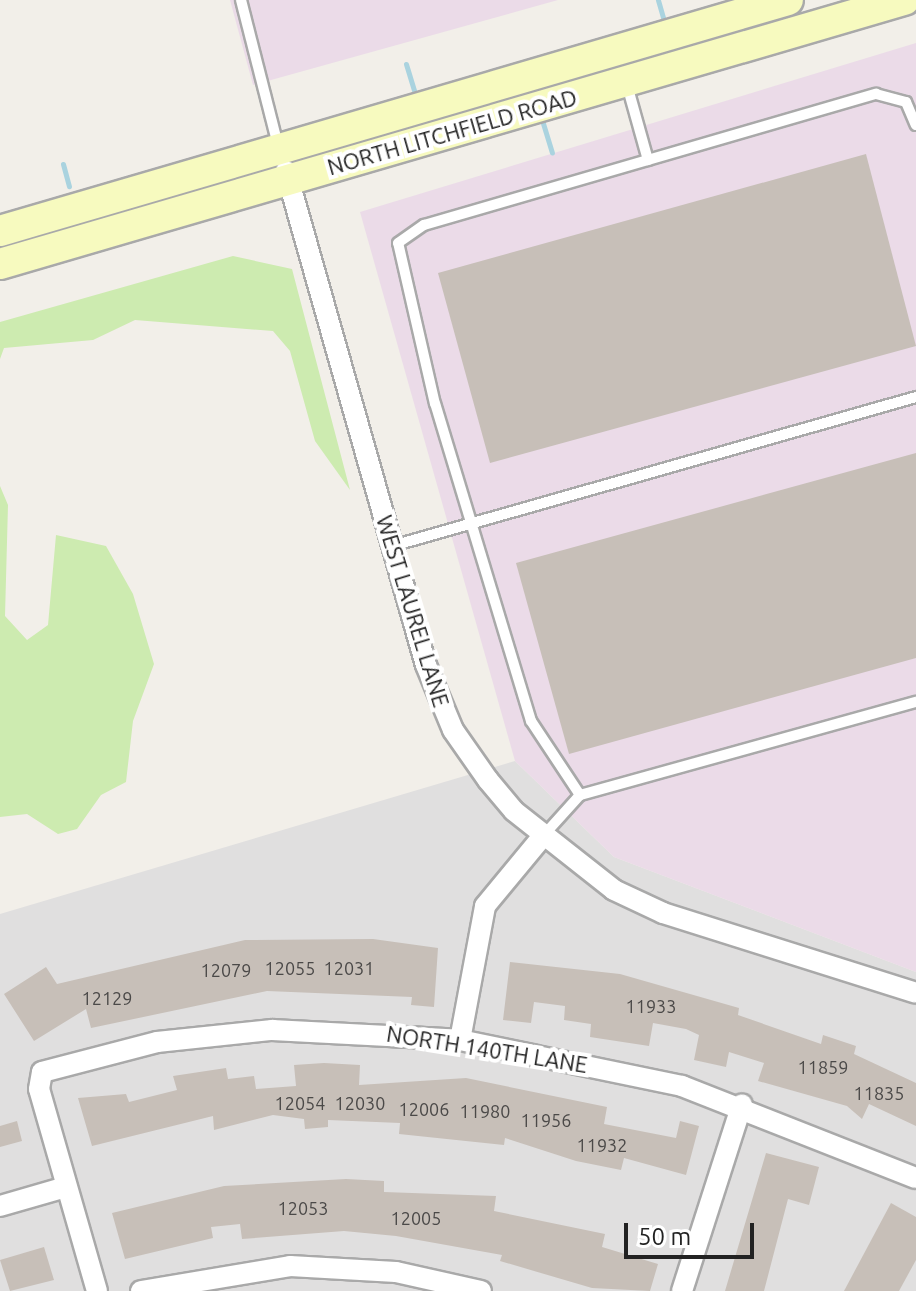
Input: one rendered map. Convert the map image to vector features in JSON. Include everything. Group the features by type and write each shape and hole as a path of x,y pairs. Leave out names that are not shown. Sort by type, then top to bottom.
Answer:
{"main road":[{"name":"NORTH LITCHFIELD ROAD","path":"0,231 788,0"},
{"name":"NORTH LITCHFIELD ROAD","path":"0,264 904,0"}],"street":[{"name":"WEST LAUREL LANE","path":"279,148 426,665 453,730 514,811 614,890 663,913 916,993"},
{"path":"460,1040 485,906 543,836"},
{"name":"NORTH 140TH LANE","path":"66,1187 39,1089 42,1072 157,1042 235,1033 356,1030 460,1040 621,1071 742,1104 916,1178"},
{"path":"682,1291 742,1104"},
{"path":"0,1206 66,1187 97,1291"},
{"path":"141,1291 263,1267 481,1291"}],"lane":[{"path":"241,0 279,148"},
{"path":"626,81 648,160"},
{"path":"580,795 531,721 397,261 398,243 424,225 876,94 906,102 916,125"},
{"path":"392,546 916,397"},
{"path":"543,836 580,795 916,702"}],"shaded area":[{"path":"230,0 558,0 253,85"},
{"path":"916,43 916,972 614,857 515,761 360,212"},
{"path":"515,761 614,857 916,972 916,1291 0,1291 0,914"}],"green space":[{"path":"233,256 292,269 350,490 315,441 290,351 273,331 135,320 93,340 4,348 0,359 0,322"},
{"path":"0,486 8,505 5,616 27,640 48,625 56,535 106,546 133,594 154,664 133,721 126,782 101,795 77,829 58,834 27,814 0,817"}],"building":[{"path":"866,154 916,346 490,463 438,273"},
{"path":"916,453 916,658 569,754 516,563"},
{"path":"373,939 438,948 434,1007 411,1005 412,997 267,991 91,1028 86,1009 34,1041 4,994 46,967 57,984 245,940"},
{"path":"510,962 620,974 739,1008 738,1015 821,1044 823,1035 856,1046 854,1054 916,1083 916,1126 869,1104 862,1119 847,1106 758,1081 764,1063 729,1052 726,1067 694,1060 699,1035 686,1029 653,1023 649,1046 590,1037 591,1024 564,1020 565,1006 534,1002 531,1023 503,1020"},
{"path":"294,1065 360,1065 359,1085 466,1078 607,1107 604,1124 676,1138 680,1121 699,1126 686,1175 624,1158 621,1170 576,1161 505,1138 504,1145 399,1134 400,1123 328,1120 328,1127 305,1129 304,1119 273,1115 214,1130 213,1116 92,1146 78,1098 126,1094 129,1102 177,1090 173,1076 226,1068 228,1079 254,1076 256,1089 296,1086"},
{"path":"17,1121 22,1141 0,1147 0,1126"},
{"path":"766,1153 819,1167 809,1205 788,1199 764,1291 725,1291"},
{"path":"346,1179 384,1181 384,1192 496,1196 494,1211 605,1234 602,1247 658,1264 650,1291 592,1288 500,1261 502,1255 396,1236 344,1231 242,1239 240,1224 211,1227 213,1238 125,1259 112,1213 224,1186"},
{"path":"891,1203 916,1217 916,1260 899,1291 844,1291"},
{"path":"44,1247 54,1280 10,1291 0,1260"}],"waterway":[{"path":"658,0 664,21"},
{"path":"406,64 415,94"},
{"path":"542,120 552,152"},
{"path":"63,164 69,186"}]}
